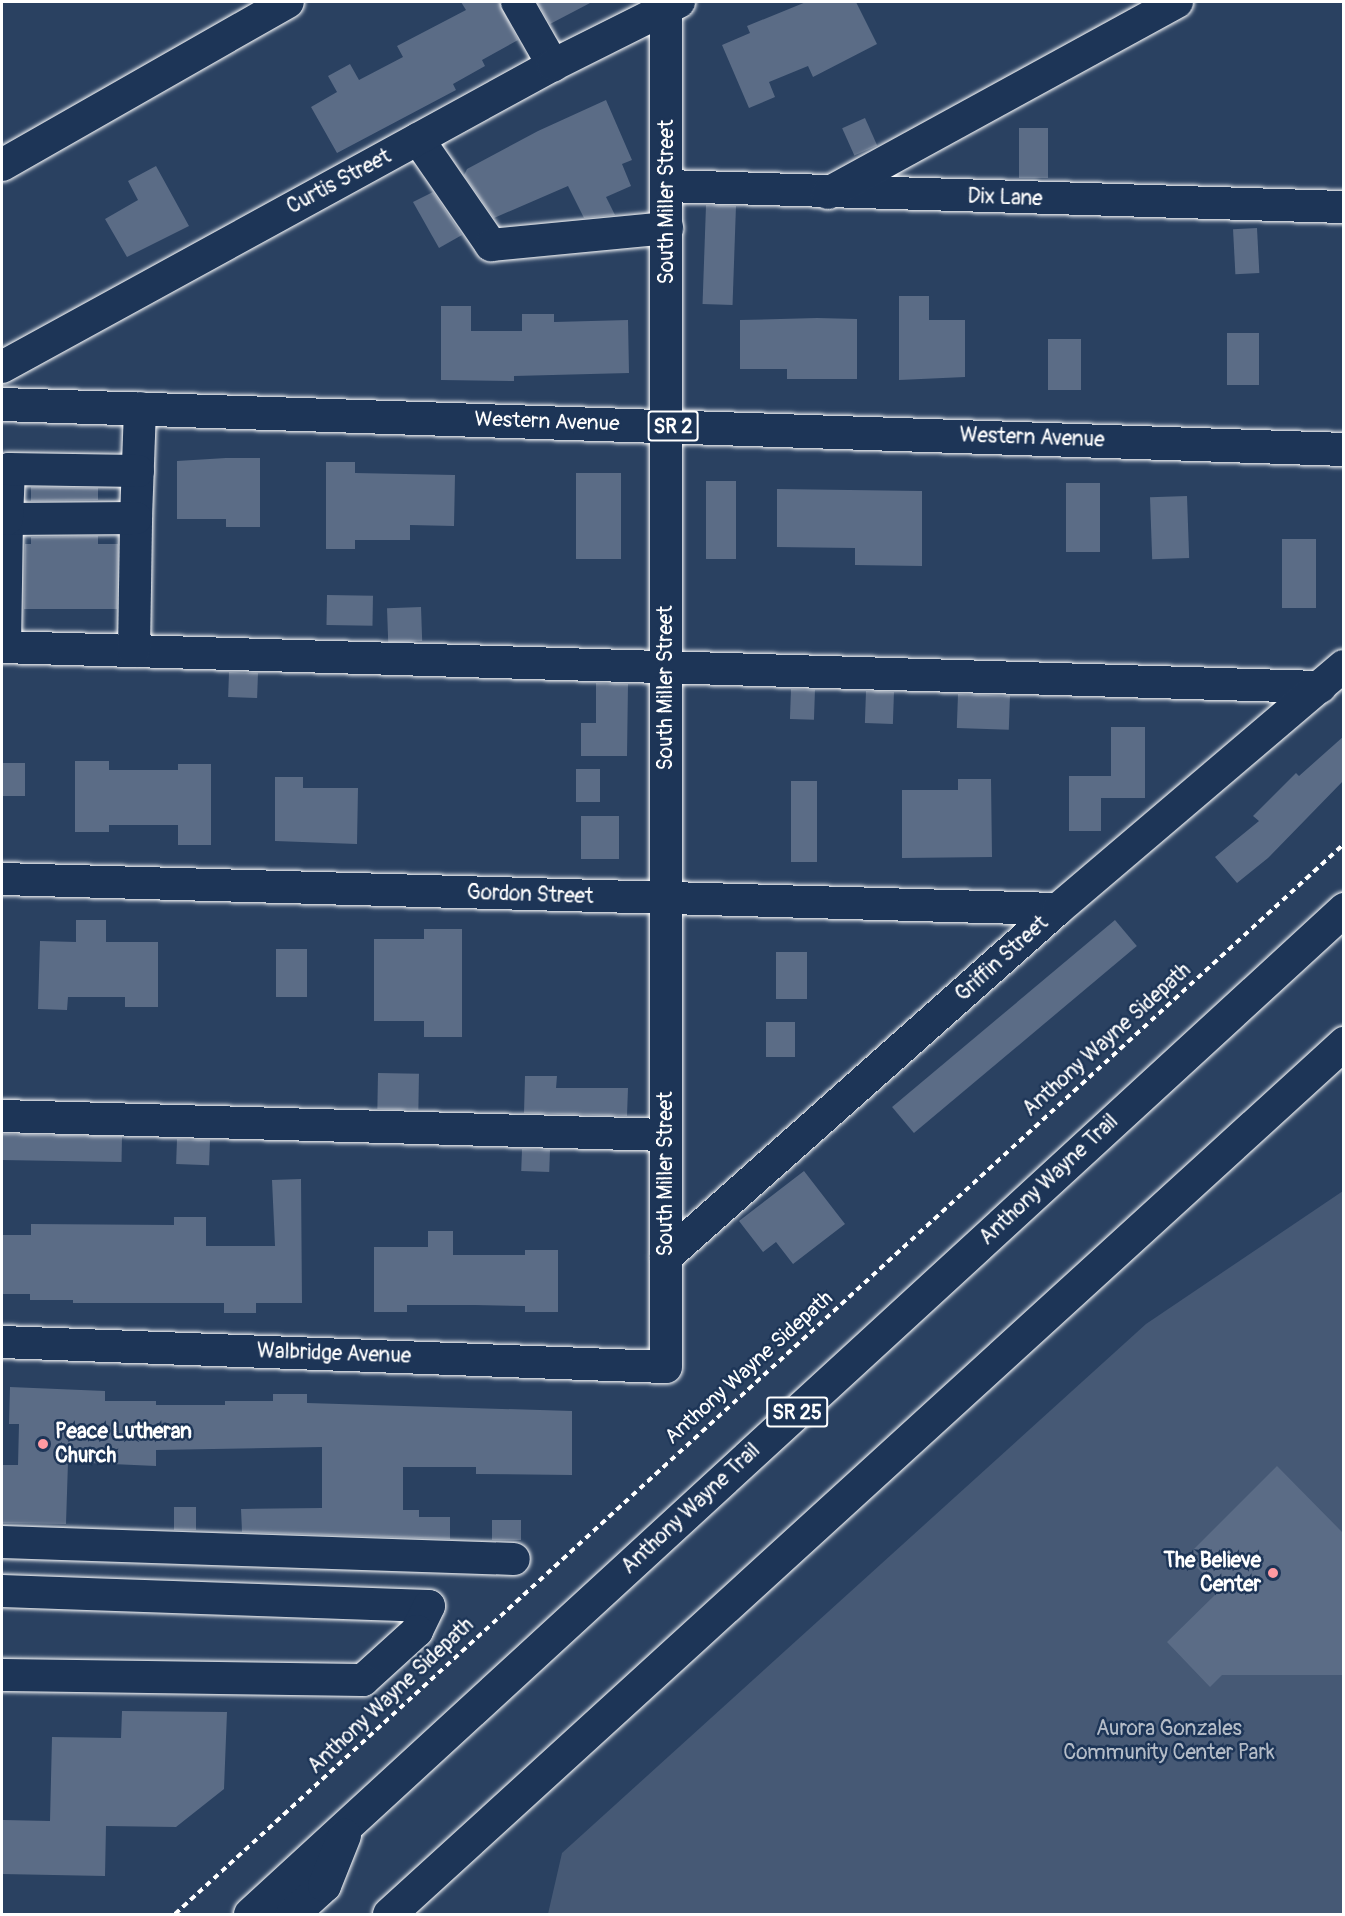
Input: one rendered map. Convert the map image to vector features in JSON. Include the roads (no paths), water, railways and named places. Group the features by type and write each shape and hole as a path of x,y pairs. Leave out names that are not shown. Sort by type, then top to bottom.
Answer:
{"main road":[{"name":"Western Avenue","path":"2,404 1344,449"},
{"name":"Anthony Wayne Trail","path":"250,1914 1344,909"},
{"path":"389,1914 1344,1043"},
{"path":"292,1914 324,1885 348,1825"}],"street":[{"path":"2,165 288,2"},
{"path":"517,2 553,65"},
{"path":"827,193 1177,2"},
{"name":"Curtis Street","path":"2,367 553,65 672,5"},
{"name":"South Miller Street","path":"666,1367 667,186 672,5"},
{"path":"418,139 491,245 667,228"},
{"name":"Dix Lane","path":"667,186 827,193 1344,207"},
{"path":"134,651 140,408"},
{"path":"138,471 9,469 4,519 3,647 1320,687"},
{"path":"4,519 136,518"},
{"name":"Griffin Street","path":"666,1257 1058,909 1344,666"},
{"name":"Gordon Street","path":"2,879 1058,909"},
{"path":"2,1116 666,1135"},
{"name":"Walbridge Avenue","path":"2,1342 666,1367"},
{"path":"2,1542 514,1559"},
{"path":"2,1591 429,1606 417,1631 363,1680 2,1675"}],"place":[{"name":"Peace Lutheran Church","path":"43,1444"},
{"name":"The Believe Center","path":"1273,1573"}],"park label":[{"name":"Aurora Gonzales Community Center Park","path":"1169,1741"}]}
